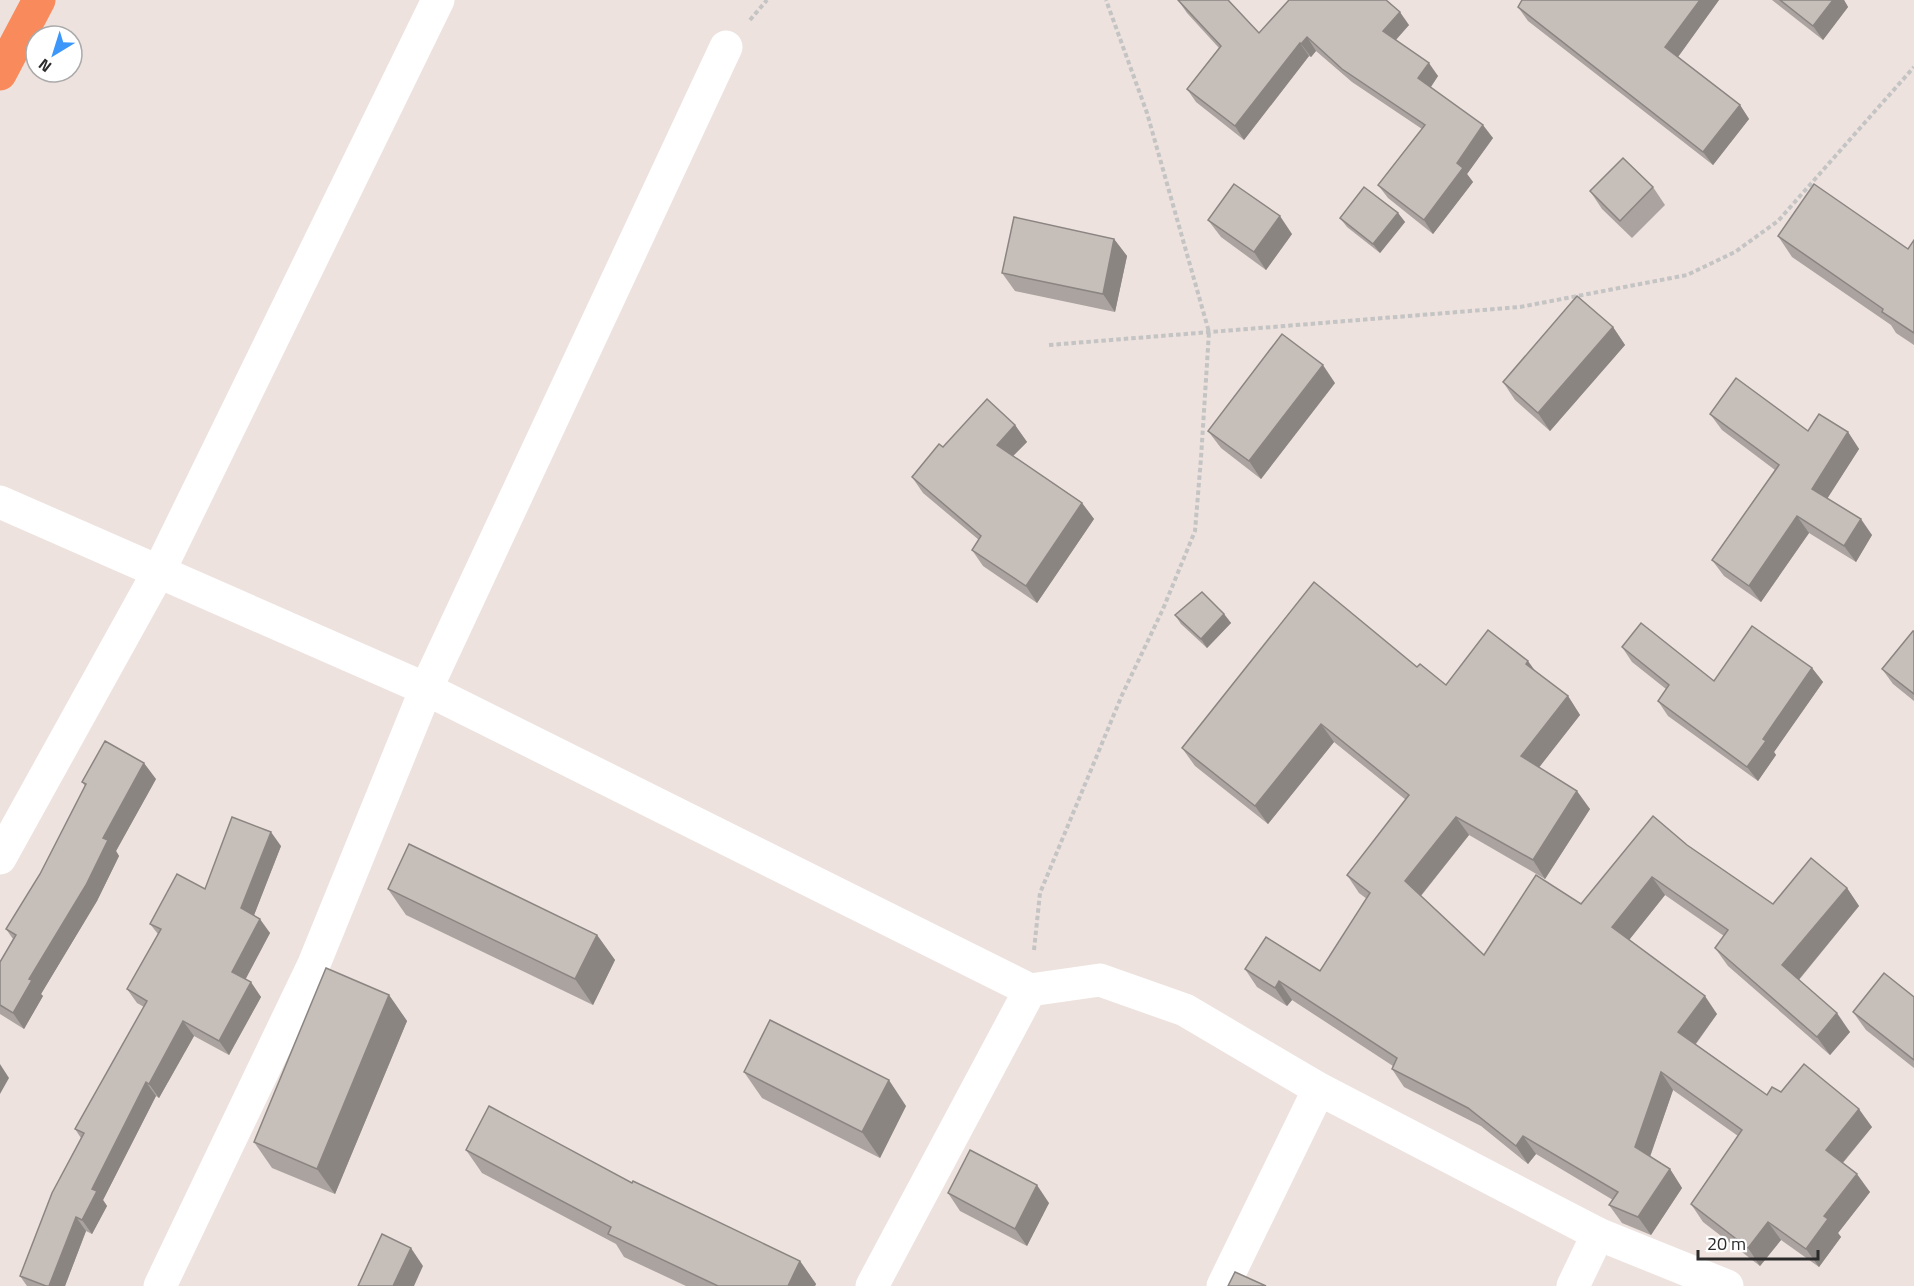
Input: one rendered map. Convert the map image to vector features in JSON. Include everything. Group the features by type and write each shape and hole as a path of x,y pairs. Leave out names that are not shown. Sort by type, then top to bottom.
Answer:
{"highway":[{"path":"0,74 39,0"}],"street":[{"path":"0,858 159,571 438,0"},
{"path":"160,1286 314,964 426,689 726,47"},
{"path":"0,502 426,689 1030,990 1100,980 1185,1010 1319,1089 1598,1234 1727,1286"},
{"path":"872,1286 1030,990"},
{"path":"1223,1286 1319,1089"},
{"path":"1573,1286 1598,1234"}],"path":[{"path":"1030,990 1040,893 1122,695 1163,609 1195,531 1202,458 1209,332 1147,112 1106,0"},
{"path":"1049,345 1520,308 1687,275 1735,252 1778,221 1914,67"}],"building":[{"path":"1178,0 1228,0 1259,33 1289,0 1386,0 1400,12 1383,31 1429,63 1418,78 1483,125 1457,163 1463,168 1424,220 1378,185 1425,125 1342,69 1307,37 1235,126 1187,89 1221,46"},
{"path":"1522,0 1700,0 1665,47 1740,105 1703,152 1518,7"},
{"path":"1780,0 1833,0 1813,26"},
{"path":"1623,158 1653,187 1620,221 1590,191"},
{"path":"1234,184 1280,216 1254,252 1208,220"},
{"path":"1814,184 1908,249 1914,240 1914,333 1778,236"},
{"path":"1364,187 1398,213 1373,244 1340,218"},
{"path":"1014,217 1114,239 1103,294 1002,273"},
{"path":"1577,296 1613,327 1538,413 1503,382"},
{"path":"1282,334 1323,365 1249,461 1208,431"},
{"path":"1736,378 1808,431 1819,414 1848,432 1812,489 1861,519 1844,546 1797,516 1749,586 1712,560 1779,465 1710,414"},
{"path":"987,399 1015,425 997,445 1082,503 1026,586 972,550 981,536 912,477 939,444 943,447"},
{"path":"1314,582 1417,667 1420,664 1446,685 1488,630 1528,661 1526,664 1568,696 1521,756 1577,791 1533,860 1456,817 1405,881 1484,955 1536,875 1581,904 1653,816 1687,845 1773,904 1811,858 1847,888 1782,965 1837,1013 1817,1037 1715,948 1728,930 1652,877 1612,927 1705,996 1678,1032 1767,1095 1772,1087 1781,1092 1804,1064 1859,1109 1826,1150 1857,1174 1824,1216 1828,1219 1806,1249 1768,1222 1748,1248 1691,1204 1742,1130 1661,1072 1635,1147 1670,1169 1638,1217 1609,1205 1618,1192 1523,1136 1516,1146 1468,1108 1392,1069 1397,1058 1279,981 1275,988 1245,969 1266,937 1320,971 1370,893 1347,875 1409,795 1321,724 1255,806 1182,748"},
{"path":"1202,592 1224,614 1201,639 1175,615"},
{"path":"1641,623 1714,681 1752,626 1812,668 1763,739 1766,741 1747,767 1658,701 1669,685 1622,647"},
{"path":"1914,631 1914,694 1882,669"},
{"path":"105,741 144,763 103,838 108,840 86,885 29,979 32,980 13,1013 0,1005 0,962 16,935 6,929 40,874 86,784 82,782"},
{"path":"232,817 271,832 241,908 260,919 232,972 251,982 219,1041 183,1021 149,1084 146,1082 92,1189 97,1191 82,1220 76,1217 49,1286 20,1276 52,1193 84,1133 75,1129 147,1001 127,989 161,929 150,924 177,874 205,889"},
{"path":"409,844 597,935 575,979 388,889"},
{"path":"326,968 389,995 317,1169 254,1142"},
{"path":"1884,973 1914,997 1914,1060 1853,1012"},
{"path":"770,1020 889,1080 862,1132 744,1072"},
{"path":"489,1106 632,1183 633,1181 800,1261 788,1286 718,1286 608,1234 611,1227 466,1150"},
{"path":"970,1150 1037,1185 1015,1229 948,1193"},
{"path":"382,1234 411,1248 393,1286 358,1286"},
{"path":"1235,1272 1266,1286 1228,1286"}]}
